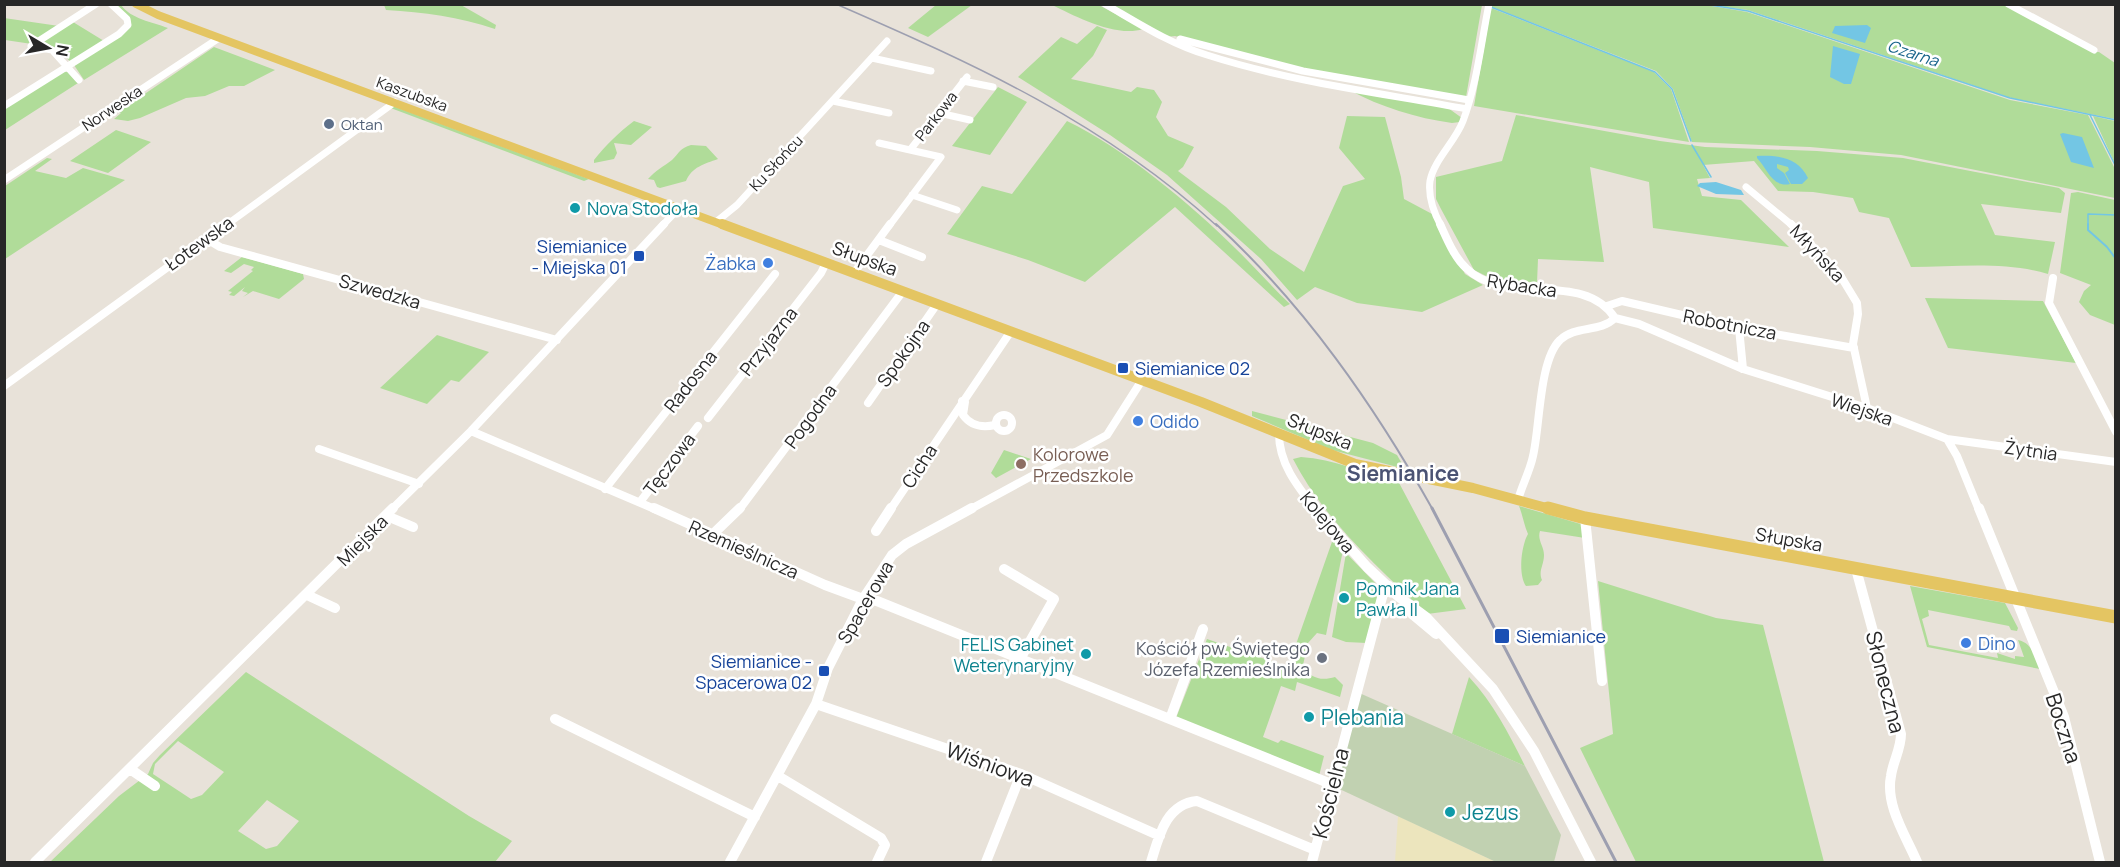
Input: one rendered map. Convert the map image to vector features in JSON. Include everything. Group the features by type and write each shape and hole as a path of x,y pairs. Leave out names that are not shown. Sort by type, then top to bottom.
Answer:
{"main road":[{"name":"Kaszubska","path":"136,4 219,38 680,208"},
{"name":"Słupska","path":"680,208 1142,380 1348,462 1473,488 1585,518 2115,616"}],"street":[{"path":"80,80 52,50 31,46 96,4"},
{"path":"4,106 119,34 128,25 127,19 111,4"},
{"path":"1105,4 1166,39 1206,55 1268,72 1467,110 1489,4"},
{"path":"2008,4 2094,50"},
{"name":"Norweska","path":"4,180 219,38"},
{"path":"1166,39 1177,38 1303,71 1469,100"},
{"name":"Ku Słońcu","path":"716,222 737,205 887,41"},
{"path":"872,58 931,71"},
{"name":"Parkowa","path":"854,273 941,157 910,150 965,79 993,87"},
{"path":"833,101 889,113"},
{"name":"Łotewska","path":"4,386 395,102"},
{"name":"Rybacka","path":"1467,110 1463,122 1431,178 1429,191 1433,207 1465,267 1475,277 1490,283 1570,293 1593,299 1607,306"},
{"path":"939,113 970,120"},
{"path":"879,143 910,150"},
{"name":"Młyńska","path":"1746,187 1775,208 1850,288 1858,309 1854,348 1867,408"},
{"path":"912,195 957,210"},
{"name":"Miejska","path":"34,862 419,484 680,208"},
{"name":"Szwedzka","path":"210,235 210,241 220,247 557,340"},
{"path":"879,240 922,256"},
{"name":"Przyjazna","path":"708,418 821,273 826,263"},
{"name":"Radosna","path":"605,489 775,274"},
{"path":"2053,278 2049,303 2115,432"},
{"name":"Pogodna","path":"712,535 746,503 903,291"},
{"name":"Robotnicza","path":"1607,306 1622,301 1739,328 1854,348"},
{"name":"Spokojna","path":"868,403 937,304"},
{"path":"1518,500 1532,459 1549,363 1557,343 1568,334 1610,324 1615,318 1607,306"},
{"name":"Wiejska","path":"1615,318 1639,324 1743,369 1867,408 1947,439"},
{"path":"1739,328 1743,369"},
{"name":"Cicha","path":"876,531 1011,331"},
{"name":"Spacerowa","path":"730,862 816,704 828,668 863,599 892,555 906,544 1107,435 1142,380"},
{"path":"962,401 965,402 963,415 966,420 983,427 995,425"},
{"name":"Tęczowa","path":"640,502 698,426"},
{"name":"Rzemieślnicza","path":"471,431 640,502 825,585 863,599 876,600 1330,784"},
{"name":"Kolejowa","path":"1279,434 1277,447 1296,483 1337,536 1401,598 1419,620 1476,669 1511,713 1591,862"},
{"path":"1947,439 1957,455 2013,592 2013,598"},
{"name":"Żytnia","path":"1947,439 2115,462"},
{"path":"319,449 419,484"},
{"path":"387,516 413,527"},
{"path":"1585,518 1602,681"},
{"path":"1004,569 1054,599 1020,659"},
{"name":"Słoneczna","path":"1856,569 1901,734 1900,751 1891,776 1891,790 1898,820 1917,862"},
{"name":"Kościelna","path":"1314,856 1330,784 1384,590 1389,586"},
{"path":"307,595 335,608"},
{"name":"Boczna","path":"2013,598 2064,717 2100,862"},
{"path":"1170,719 1203,628"},
{"name":"Wiśniowa","path":"816,704 1021,774 1160,836"},
{"path":"555,719 755,817"},
{"path":"130,769 155,786"},
{"path":"986,862 1021,774"},
{"path":"778,776 881,838 885,845 877,862"},
{"path":"1151,862 1160,836 1173,811 1180,804 1188,801 1197,801 1314,856"}],"green space":[{"path":"1492,4 1700,4 1747,12 2010,100 2088,115 2115,169 2115,198 1901,155 1810,147 1692,142 1673,89 1656,71 1492,7"},
{"path":"113,5 121,5 136,17 168,28 84,80 74,65 131,25 130,18"},
{"path":"384,5 461,5 496,25 495,29 441,16 386,10"},
{"path":"936,5 972,5 928,37 908,28"},
{"path":"1052,5 1099,5 1143,29 1121,31 1108,28"},
{"path":"1109,5 1482,5 1466,97 1294,69 1175,36 1166,37"},
{"path":"1710,5 2007,5 2095,52 2099,52 2115,63 2115,119 2011,98 1748,10"},
{"path":"1491,8 1654,72 1671,89 1689,142 1474,106"},
{"path":"4,18 59,26 32,44 5,40"},
{"path":"73,22 104,41 71,62 54,47 36,44"},
{"path":"1097,26 1107,30 1093,56 1071,79 1131,92 1137,87 1154,90 1162,102 1156,117 1168,136 1194,147 1183,167 1178,171 1226,207 1270,249 1304,272 1343,186 1365,179 1339,148 1347,116 1385,117 1401,177 1404,199 1434,215 1465,274 1483,285 1422,312 1357,303 1315,287 1297,300 1261,259 1167,175 1110,135 1018,77 1061,37 1077,44"},
{"path":"214,47 275,70 244,86 229,86 205,96 186,98 140,118 128,121 114,119 121,113 118,112"},
{"path":"63,72 68,72 78,83 5,130 5,108"},
{"path":"998,87 1027,102 990,155 952,146"},
{"path":"1349,90 1448,108 1462,118 1460,122 1452,123 1425,118 1386,107"},
{"path":"393,106 589,179 584,181 388,107"},
{"path":"1516,115 1705,147 1817,151 1903,158 2059,188 2065,193 2061,213 1981,204 1995,235 2055,242 2048,274 1998,266 1911,267 1889,218 1859,212 1853,198 1813,192 1778,191 1754,161 1703,165 1710,178 1697,179 1702,196 1741,200 1789,247 1653,228 1649,182 1590,167 1604,262 1538,259 1537,283 1490,278 1474,270 1441,209 1436,199 1436,177 1502,161"},
{"path":"2093,116 2115,121 2115,164"},
{"path":"634,121 652,127 631,145 614,143 617,153 614,159 594,163 608,144"},
{"path":"1067,121 1110,146 1156,178 1218,231 1290,304 1284,307 1175,207 1085,282 1028,260 947,234 982,186 1012,194"},
{"path":"116,130 151,142 108,173 70,161"},
{"path":"691,145 706,146 718,159 695,169 686,181 660,188 654,180 648,179 682,149"},
{"path":"47,158 52,159 35,171 66,178 83,168 125,180 5,259 5,186"},
{"path":"2078,192 2115,200 2115,325 2090,315 2079,302 2084,291 2091,285 2060,273 2071,193"},
{"path":"242,257 303,274 304,279 279,299 253,291 243,297 248,293 242,291 245,287 234,296 229,295 232,292 228,291 253,271 251,270 254,267 244,264 231,273 224,271"},
{"path":"1925,298 2043,301 2076,363 1948,348"},
{"path":"437,335 489,352 459,382 451,380 427,404 380,388"},
{"path":"1252,411 1373,443 1397,455 1405,469 1332,450 1252,416"},
{"path":"1004,450 1031,459 996,478 991,473"},
{"path":"1301,457 1397,479 1466,609 1427,614 1353,542 1336,522 1320,502 1293,459"},
{"path":"1519,506 1584,525 1585,538 1540,531 1539,537 1544,555 1542,580 1538,585 1526,586 1522,575 1522,553 1528,534"},
{"path":"1333,539 1343,550 1326,635 1317,633 1308,643 1303,665 1317,678 1335,677 1343,685 1340,697 1297,682 1295,691 1281,686 1263,737 1278,743 1281,740 1324,756 1319,776 1176,718 1207,639 1288,667"},
{"path":"1346,553 1380,588 1367,643 1346,642 1332,637"},
{"path":"1598,581 1716,618 1763,625 1824,862 1636,862 1580,748 1613,734"},
{"path":"1910,586 2005,603 2018,628 2017,631 2011,630 2009,626 1928,610 1929,616 1922,619 1929,645 1998,658 1997,653 2015,659 2015,656 2024,657 2018,640 2030,647 2040,669 1927,647"},
{"path":"246,672 469,816 512,841 495,862 50,862 119,796 148,774 160,755","holes":["178,741 224,772 202,795 191,799 153,774 155,764","267,800 299,821 277,846 266,849 238,831"]},
{"path":"1469,677 1507,731 1525,766 1452,734"},
{"path":"1357,692 1525,766 1561,835 1554,862 1496,862 1333,786"}],"sand":[{"path":"1398,816 1496,862 1395,862"}],"water":[{"path":"1867,25 1871,28 1865,43 1832,33 1835,26"},
{"path":"1833,46 1860,54 1851,84 1844,84 1830,77"},
{"path":"2060,134 2082,137 2094,168 2071,162"},
{"path":"1757,156 1787,159 1799,166 1808,178 1802,184 1791,184 1785,173 1789,170 1788,167 1777,164 1777,168 1784,173 1790,184 1779,183 1770,176"},
{"path":"1716,182 1741,190 1744,195 1716,194 1697,186 1700,183"}],"waterway":[{"name":"Czarna","path":"1704,4 1748,11 2010,98 2116,120"},
{"path":"1491,7 1655,72 1672,89 1691,141"},
{"path":"2090,115 2116,167"},
{"path":"1692,145 1711,177"},
{"path":"2116,215 2088,214 2088,230 2107,247 2116,259"}],"railway":[{"path":"836,4 988,74 1083,126 1174,189 1217,226"},
{"path":"1216,224 1279,289 1336,358 1387,433 1433,510"},
{"path":"1432,508 1616,862"}],"place":[{"name":"Oktan","path":"329,124"},
{"name":"Nova Stodoła","path":"575,208"},
{"name":"Siemianice - Miejska 01","path":"639,256"},
{"name":"Żabka","path":"768,263"},
{"name":"Siemianice 02","path":"1123,368"},
{"name":"Odido","path":"1138,421"},
{"name":"Kolorowe Przedszkole","path":"1021,464"},
{"name":"Pomnik Jana Pawła II","path":"1344,598"},
{"name":"Siemianice","path":"1502,636"},
{"name":"Dino","path":"1966,643"},
{"name":"FELIS Gabinet Weterynaryjny","path":"1086,654"},
{"name":"Kościół pw. Świętego Józefa Rzemieślnika","path":"1322,658"},
{"name":"Siemianice - Spacerowa 02","path":"824,671"},
{"name":"Plebania","path":"1309,717"},
{"name":"Jezus","path":"1450,812"}],"district":[{"name":"Siemianice","path":"1403,473"}]}
